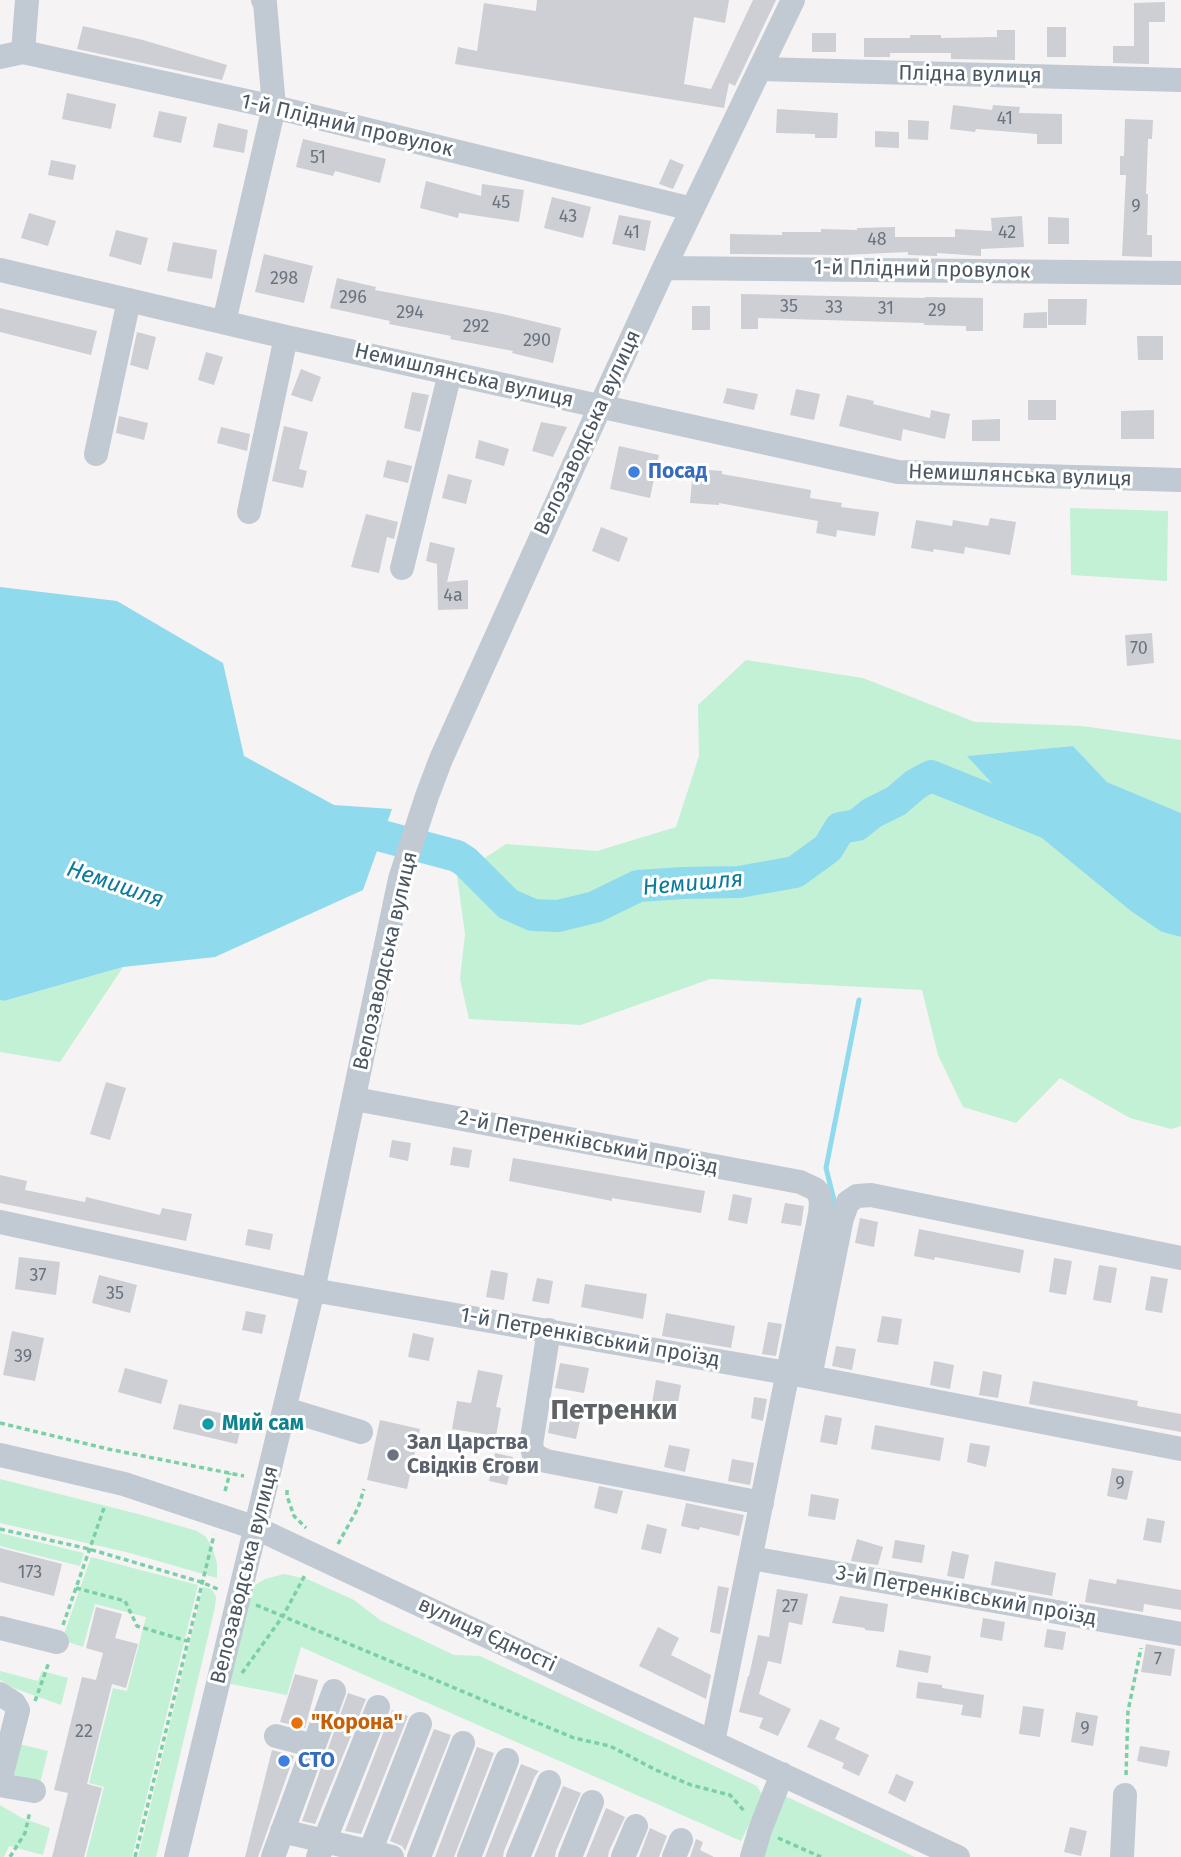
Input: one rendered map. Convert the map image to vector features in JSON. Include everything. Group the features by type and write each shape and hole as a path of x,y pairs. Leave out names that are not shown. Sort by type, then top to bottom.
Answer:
{"street":[{"path":"11,55 27,0"},
{"path":"224,322 274,107 263,0"},
{"name":"Велозаводська вулиця","path":"176,1857 313,1290 400,879 427,796 441,759 600,407 793,0"},
{"name":"1-й Плідний провулок","path":"11,55 274,107 692,209"},
{"name":"Плідна вулиця","path":"760,69 1181,80"},
{"name":"1-й Плідний провулок","path":"664,268 1181,272"},
{"name":"Немишлянська вулиця","path":"0,270 286,337 898,472 1181,480"},
{"path":"96,454 129,300"},
{"path":"249,512 286,337"},
{"path":"402,568 450,373"},
{"name":"2-й Петренківський проїзд","path":"355,1099 800,1182 835,1198 871,1195 1181,1258"},
{"path":"713,1742 762,1503 842,1218 835,1198"},
{"name":"1-й Петренківський проїзд","path":"0,1222 313,1290 799,1375 1181,1449"},
{"path":"550,1330 531,1445 534,1455 546,1461 762,1503"},
{"path":"285,1409 361,1432"},
{"name":"вулиця Єдності","path":"0,1455 124,1484 256,1528 958,1857"},
{"name":"3-й Петренківський проїзд","path":"751,1558 1181,1634"},
{"path":"0,1628 57,1642"},
{"path":"273,1857 334,1691"},
{"path":"0,1694 14,1703 18,1710 0,1783 32,1801"},
{"path":"321,1849 378,1707"},
{"path":"282,1831 321,1849 377,1855 420,1724"},
{"path":"276,1736 314,1746"},
{"path":"419,1857 463,1743"},
{"path":"469,1857 507,1760"},
{"path":"752,1857 782,1774"},
{"path":"519,1857 549,1782"},
{"path":"1122,1857 1125,1795"},
{"path":"569,1857 592,1802"},
{"path":"623,1857 636,1826"}],"path":[{"path":"0,1423 108,1449 244,1476"},
{"path":"225,1490 230,1474"},
{"path":"337,1546 358,1508 364,1489"},
{"path":"57,1642 104,1508"},
{"path":"0,1529 89,1549 221,1590"},
{"path":"135,1857 214,1535"},
{"path":"239,1677 283,1616 305,1575"},
{"path":"76,1588 125,1601 136,1626 187,1641"},
{"path":"256,1605 574,1738 610,1746 691,1786 730,1795 760,1830 821,1857"},
{"path":"1126,1762 1128,1712 1145,1628"},
{"path":"40,1690 47,1668"},
{"path":"10,1857 25,1833 32,1801"}],"green space":[{"path":"1070,508 1168,511 1167,581 1071,575"},
{"path":"746,660 863,678 975,722 1082,726 1181,740 1181,813 1107,782 1073,746 968,756 1162,932 1181,937 1181,1126 1171,1129 1130,1118 1060,1078 1016,1123 963,1107 938,1055 922,990 710,979 581,1025 469,1019 460,979 465,934 457,876 506,844 597,851 676,827 699,756 698,705"},
{"path":"123,967 60,1062 0,1052 0,1000"},
{"path":"0,1479 197,1531 206,1537 212,1547 217,1563 217,1578 130,1553 0,1523"},
{"path":"0,1533 84,1553 80,1566 0,1546"},
{"path":"91,1557 198,1585 132,1857 86,1857 104,1787 89,1783 113,1688 127,1691 146,1617 95,1604 83,1647 62,1640"},
{"path":"284,1574 307,1579 354,1600 380,1620 454,1655 480,1656 757,1786 761,1800 741,1841 301,1647 287,1695 226,1683 252,1587 265,1579"},
{"path":"203,1587 214,1593 215,1607 156,1857 138,1857"},
{"path":"0,1671 38,1681 42,1671 68,1678 61,1705 16,1689 0,1680"},
{"path":"19,1744 48,1751 39,1787 10,1780"},
{"path":"783,1795 915,1857 762,1857"},
{"path":"0,1805 22,1818 50,1828 43,1855 9,1846 4,1857 0,1857"}],"water":[{"path":"0,587 117,601 223,663 244,756 334,805 392,809 363,890 215,957 123,967 0,1000"},
{"path":"1073,746 1107,782 1181,813 1181,937 1162,932 1131,911 1042,838 967,756"}],"building":[{"path":"537,0 729,0 725,23 694,17 684,84 711,89 753,0 776,0 735,86 729,83 724,108 455,64 458,47 477,51 484,3 536,11"},
{"path":"1165,2 1165,22 1149,22 1149,64 1113,63 1113,46 1134,46 1134,3"},
{"path":"83,26 143,40 227,65 222,80 77,49"},
{"path":"1047,27 1066,27 1066,57 1047,57"},
{"path":"997,30 1015,30 1015,60 951,59 951,53 890,53 890,57 864,57 864,38 910,38 910,35 941,35 941,38 997,37"},
{"path":"812,33 836,33 836,52 812,52"},
{"path":"67,93 116,104 111,129 62,119"},
{"path":"953,105 992,110 993,105 1020,107 1019,113 1062,114 1062,144 1037,144 1037,134 950,129"},
{"path":"777,109 838,113 837,138 815,138 815,134 776,133"},
{"path":"159,111 187,117 181,143 153,137"},
{"path":"1125,119 1153,120 1152,139 1148,139 1146,194 1147,235 1152,235 1152,257 1122,256 1126,175 1120,175 1120,156 1124,156"},
{"path":"908,120 929,121 928,140 908,139"},
{"path":"218,123 248,130 244,153 213,147"},
{"path":"875,131 899,132 899,148 875,147"},
{"path":"303,139 386,159 380,183 335,171 333,176 296,167"},
{"path":"670,159 684,165 673,189 659,184"},
{"path":"51,160 76,165 73,180 48,175"},
{"path":"426,181 481,196 482,184 524,190 519,222 459,213 458,218 420,208"},
{"path":"552,197 591,207 583,238 544,228"},
{"path":"29,213 56,221 48,246 21,238"},
{"path":"619,215 651,221 645,251 612,244"},
{"path":"1022,216 1024,247 981,249 981,256 937,253 937,256 908,255 908,252 845,255 730,254 730,234 782,235 782,232 821,232 821,229 895,227 895,237 955,237 955,229 992,231 991,218"},
{"path":"1048,217 1069,218 1069,244 1048,244"},
{"path":"116,230 148,238 141,265 109,256"},
{"path":"173,242 217,250 212,279 167,271"},
{"path":"264,254 313,266 304,303 255,292"},
{"path":"337,278 376,287 375,290 503,314 561,328 553,363 330,308"},
{"path":"741,294 983,298 983,331 966,331 966,326 924,323 758,318 758,329 741,329"},
{"path":"1048,299 1087,299 1086,325 1048,325"},
{"path":"692,306 710,306 710,330 692,330"},
{"path":"0,308 97,331 91,355 0,332"},
{"path":"1047,312 1047,328 1023,328 1024,313"},
{"path":"137,332 156,337 148,370 130,365"},
{"path":"1137,336 1163,336 1163,360 1138,360"},
{"path":"206,352 223,357 214,385 198,380"},
{"path":"301,369 321,377 312,402 291,395"},
{"path":"727,388 758,394 754,410 723,403"},
{"path":"796,389 820,394 814,420 790,415"},
{"path":"412,392 429,395 420,432 404,428"},
{"path":"847,395 930,418 931,410 950,414 945,439 903,429 901,441 839,426"},
{"path":"1028,400 1056,400 1056,420 1028,420"},
{"path":"1154,410 1154,439 1121,439 1121,411"},
{"path":"119,416 148,423 144,440 116,433"},
{"path":"1000,419 1000,441 972,441 972,420"},
{"path":"541,422 567,427 553,457 532,451"},
{"path":"284,426 308,432 299,469 307,471 303,488 272,481"},
{"path":"221,427 250,434 247,451 217,443"},
{"path":"479,440 509,449 504,466 475,458"},
{"name":"Посад","path":"619,446 659,455 650,498 610,489"},
{"path":"387,460 412,466 408,483 383,477"},
{"path":"693,469 722,471 722,474 811,490 810,498 842,503 841,507 879,512 875,536 837,530 836,537 816,533 818,521 719,503 690,503"},
{"path":"448,474 472,480 466,504 442,498"},
{"path":"366,514 398,522 394,539 387,537 379,573 351,567"},
{"path":"990,518 1016,522 1010,555 965,547 964,554 911,548 916,520 952,526 953,520 988,526"},
{"path":"601,527 628,538 619,562 592,551"},
{"path":"430,542 455,548 447,582 468,580 468,609 438,610 437,564 426,561"},
{"path":"1152,633 1154,663 1127,666 1125,635"},
{"path":"106,1082 126,1088 110,1140 90,1134"},
{"path":"392,1140 411,1143 408,1161 389,1157"},
{"path":"453,1147 472,1150 469,1168 450,1165"},
{"path":"513,1158 705,1191 701,1213 612,1198 612,1201 509,1181"},
{"path":"0,1175 27,1181 25,1190 85,1202 86,1197 160,1215 162,1208 192,1214 186,1241 0,1203"},
{"path":"733,1194 752,1198 747,1224 728,1220"},
{"path":"785,1203 804,1206 801,1226 781,1223"},
{"path":"860,1218 878,1222 874,1247 855,1243"},
{"path":"248,1229 273,1234 270,1250 245,1245"},
{"path":"919,1229 1024,1250 1020,1273 935,1257 934,1260 914,1256"},
{"path":"19,1257 60,1262 56,1295 15,1289"},
{"path":"1054,1258 1072,1261 1066,1295 1049,1292"},
{"path":"1099,1265 1117,1268 1111,1303 1093,1300"},
{"path":"491,1270 508,1273 504,1300 486,1297"},
{"path":"99,1275 137,1285 130,1313 92,1303"},
{"path":"1151,1276 1168,1279 1162,1313 1145,1310"},
{"path":"537,1278 553,1281 549,1304 532,1301"},
{"path":"585,1284 647,1294 643,1319 581,1307"},
{"path":"246,1311 266,1315 262,1334 242,1330"},
{"path":"666,1313 735,1326 731,1348 662,1336"},
{"path":"882,1316 902,1319 898,1345 877,1342"},
{"path":"768,1322 782,1324 776,1356 762,1354"},
{"path":"12,1331 44,1338 35,1381 3,1375"},
{"path":"413,1333 434,1338 429,1361 408,1357"},
{"path":"836,1346 856,1349 852,1370 832,1366"},
{"path":"934,1361 954,1365 950,1389 930,1385"},
{"path":"560,1363 589,1368 584,1393 555,1388"},
{"path":"125,1368 168,1380 161,1404 118,1392"},
{"path":"478,1370 503,1375 496,1407 501,1408 496,1436 452,1429 457,1401 471,1403"},
{"path":"983,1371 1002,1375 998,1398 979,1395"},
{"path":"656,1380 681,1385 677,1408 652,1403"},
{"path":"1033,1381 1138,1401 1137,1406 1181,1414 1181,1432 1029,1404"},
{"path":"754,1397 767,1399 763,1421 751,1418"},
{"name":"Мий сам","path":"179,1404 243,1418 237,1444 173,1429"},
{"path":"551,1415 580,1421 576,1439 548,1433"},
{"path":"825,1415 842,1418 837,1445 820,1442"},
{"name":"Зал Царства Свідків Єгови","path":"380,1420 420,1429 407,1489 367,1480"},
{"path":"875,1425 944,1438 940,1461 871,1449"},
{"path":"970,1443 990,1446 986,1467 967,1462"},
{"path":"669,1445 690,1449 685,1472 664,1467"},
{"path":"495,1453 513,1457 507,1485 489,1481"},
{"path":"732,1459 754,1463 750,1485 728,1481"},
{"path":"1112,1468 1133,1471 1127,1500 1107,1496"},
{"path":"599,1486 623,1491 617,1514 594,1508"},
{"path":"811,1494 839,1499 835,1520 808,1516"},
{"path":"686,1503 744,1515 739,1536 700,1527 699,1530 681,1526"},
{"path":"1147,1518 1165,1521 1161,1543 1143,1540"},
{"path":"647,1524 667,1529 661,1554 641,1549"},
{"path":"857,1539 883,1547 878,1565 851,1561"},
{"path":"895,1540 925,1545 922,1563 892,1558"},
{"path":"0,1548 62,1564 54,1596 0,1582"},
{"path":"952,1551 969,1555 964,1579 947,1576"},
{"path":"995,1561 1056,1573 1052,1596 991,1585"},
{"path":"1089,1579 1116,1584 1117,1579 1181,1590 1181,1610 1144,1604 1143,1612 1085,1602"},
{"path":"718,1586 729,1588 720,1634 710,1632"},
{"path":"777,1589 808,1594 802,1625 789,1622 781,1664 768,1661 759,1694 791,1709 778,1736 759,1728 763,1718 739,1712 758,1635 769,1637"},
{"path":"840,1596 888,1604 884,1632 832,1623"},
{"path":"96,1607 122,1614 115,1638 138,1644 126,1688 112,1684 87,1784 102,1788 84,1857 52,1857 68,1793 54,1790 82,1677 96,1680 103,1653 86,1648"},
{"path":"983,1618 1005,1622 1002,1641 980,1637"},
{"path":"658,1627 679,1638 671,1655 711,1675 706,1699 639,1666"},
{"path":"1047,1629 1066,1632 1063,1650 1044,1647"},
{"path":"1146,1644 1175,1649 1171,1676 1141,1672"},
{"path":"899,1650 931,1656 928,1673 896,1667"},
{"path":"295,1674 318,1680 305,1728 280,1722"},
{"path":"918,1682 984,1695 981,1718 961,1715 963,1705 916,1698"},
{"path":"348,1693 366,1699 315,1824 302,1821"},
{"path":"1023,1706 1044,1709 1040,1737 1019,1734"},
{"path":"392,1710 408,1716 361,1834 345,1831"},
{"path":"1076,1712 1098,1716 1093,1746 1071,1742"},
{"path":"820,1719 840,1728 835,1739 869,1755 859,1776 842,1768 844,1763 807,1747"},
{"path":"434,1729 451,1735 405,1851 402,1846 390,1841"},
{"path":"1140,1746 1170,1751 1167,1767 1137,1761"},
{"path":"477,1747 494,1753 454,1857 435,1857"},
{"path":"272,1750 294,1756 258,1857 245,1857"},
{"path":"521,1764 539,1771 503,1857 485,1857"},
{"path":"896,1774 914,1782 905,1802 888,1793"},
{"path":"563,1786 581,1793 555,1857 534,1857"},
{"path":"606,1808 625,1817 608,1857 586,1857"},
{"path":"1070,1827 1087,1831 1081,1856 1064,1852"},
{"path":"650,1828 667,1836 659,1857 639,1857"},
{"path":"696,1839 703,1842 700,1850 714,1857 690,1857"}],"waterway":[{"name":"Немишля","path":"343,844 360,836 378,835 457,856 508,904 533,915 558,916 595,907 638,886 739,882 795,872 828,848 840,828 857,825 931,776 1060,828"},
{"path":"832,1207 834,1200 826,1168 859,1000"}],"place":[{"name":"Посад","path":"634,472"},
{"name":"Мий сам","path":"208,1424"},
{"name":"Зал Царства Свідків Єгови","path":"393,1455"},
{"name":"\"Корона\"","path":"297,1723"},
{"name":"СТО","path":"284,1761"}],"district":[{"name":"Петренки","path":"614,1411"}]}
